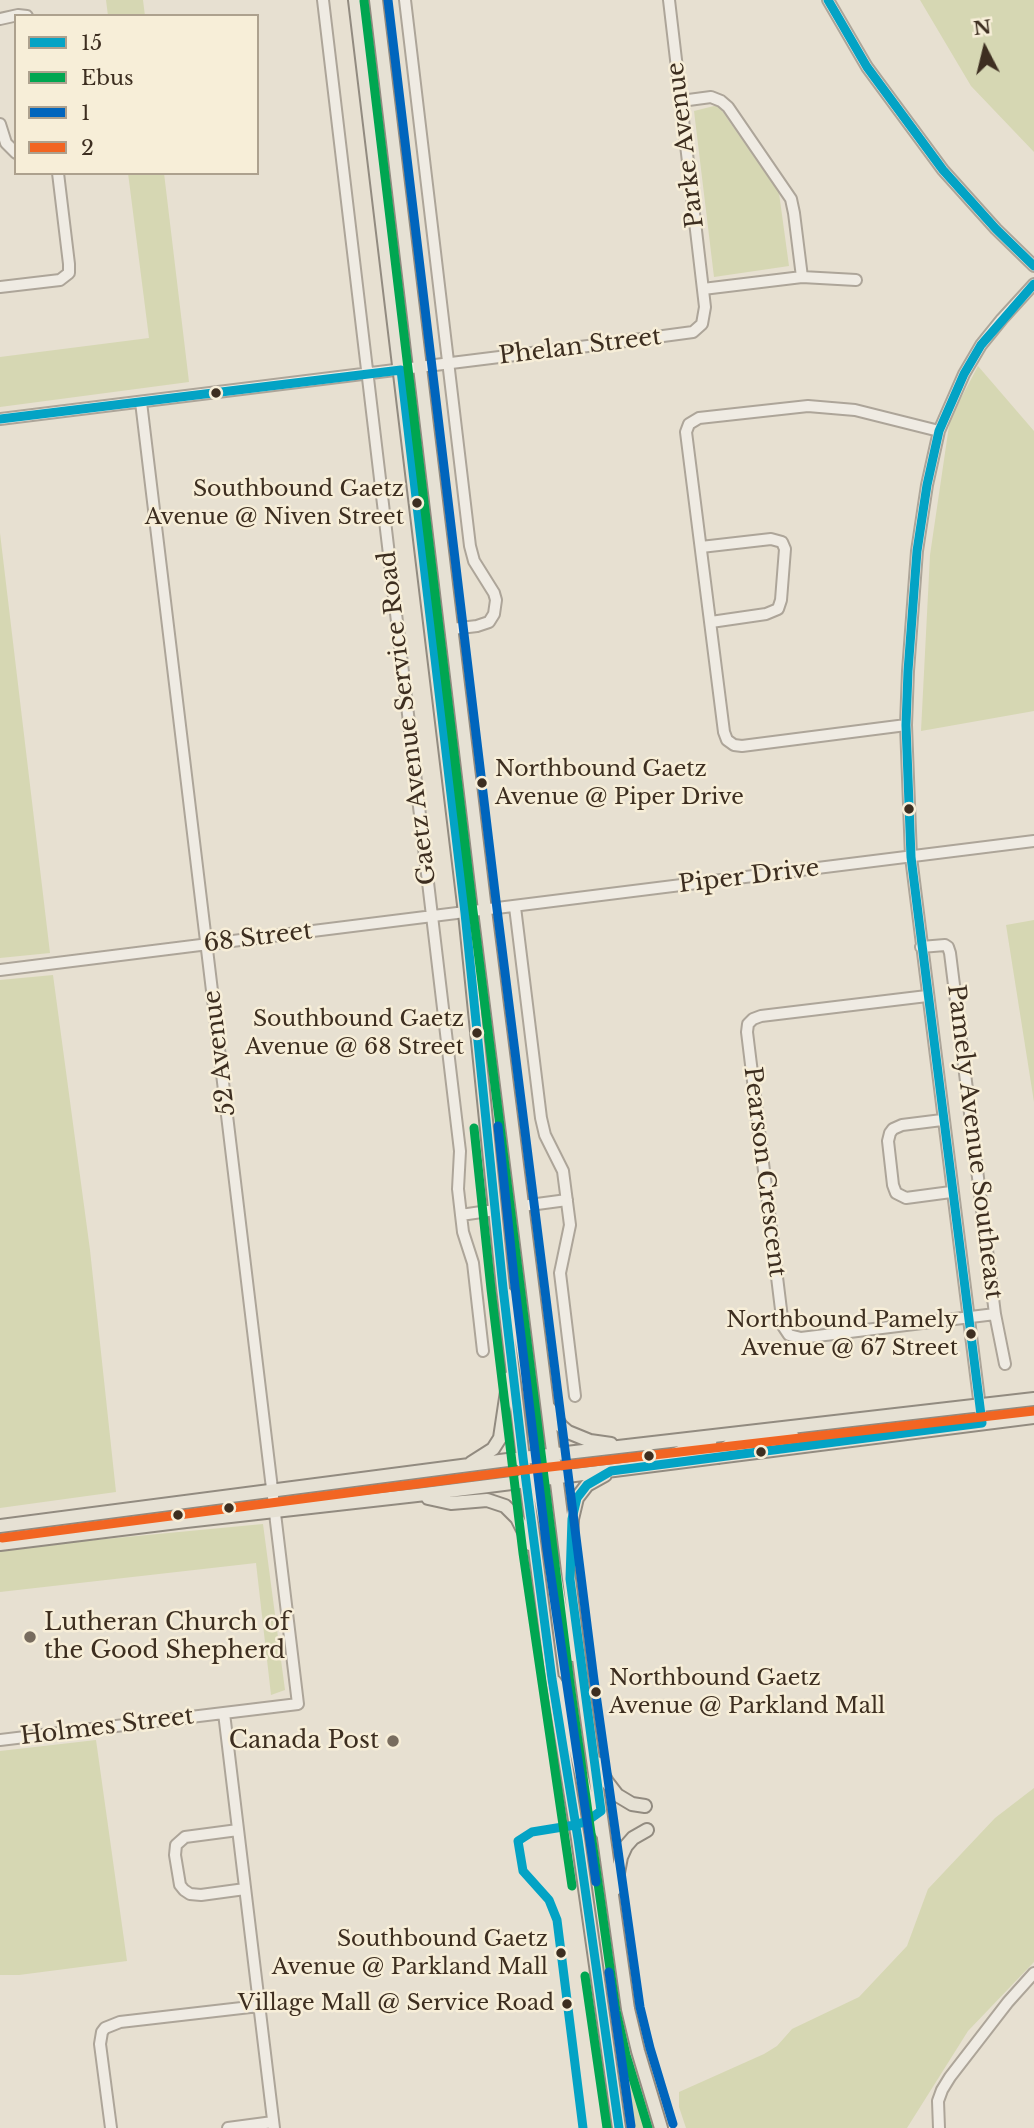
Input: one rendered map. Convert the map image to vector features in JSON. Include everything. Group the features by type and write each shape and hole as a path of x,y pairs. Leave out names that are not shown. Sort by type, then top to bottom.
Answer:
{"main road":[{"path":"355,0 465,913 523,1458 531,1481 563,1623 582,1682"},
{"path":"376,0 485,911 548,1404 547,1469 556,1478 628,2008 661,2128"},
{"path":"503,1288 517,1313 547,1456"},
{"path":"464,1466 488,1453 500,1438 505,1419 512,1357"},
{"path":"0,1526 523,1458 1034,1399"},
{"path":"548,1404 561,1426 578,1438 629,1446"},
{"path":"0,1544 556,1478 1034,1417"},
{"path":"718,1457 720,1451 732,1444 793,1435 822,1424"},
{"path":"648,1466 674,1454 705,1447 710,1443 710,1437"},
{"path":"570,1579 572,1519 577,1498 587,1485 611,1471"},
{"path":"531,1481 535,1552 552,1679 580,1852 619,2128"},
{"path":"417,1495 450,1503 487,1500 505,1506 517,1518 535,1552"},
{"path":"552,1679 563,1694 590,1813 604,1835"},
{"path":"592,1753 617,1795 632,1804 645,1806"},
{"path":"613,1900 624,1850 633,1838 647,1830"}],"street":[{"name":"Gaetz Avenue Service Road","path":"323,0 460,1151 458,1195 463,1232 473,1263 483,1351"},
{"path":"405,0 472,553 496,600 494,614 489,622 452,629"},
{"name":"Parke Avenue","path":"669,0 703,289"},
{"path":"828,0 867,67 943,170 996,229 1034,266"},
{"path":"681,101 711,97 725,104 784,187 791,199 794,213 802,277"},
{"path":"0,124 6,143 14,151"},
{"path":"0,287 60,280 69,273 58,175"},
{"path":"703,289 802,277 856,280"},
{"path":"982,1423 911,857 906,725 911,611 927,485 939,431 964,374 981,345 1034,284"},
{"name":"Phelan Street","path":"0,419 687,333 698,328 704,319 703,289"},
{"name":"52 Avenue","path":"141,402 298,1704"},
{"path":"906,725 742,746 730,743 724,732 686,432 695,419 794,407 827,406 874,414 939,431"},
{"path":"701,547 776,539 782,542 786,553 778,609 766,614 711,622"},
{"name":"Piper Drive","path":"465,913 1034,841"},
{"path":"515,907 541,1118 545,1135 563,1171 567,1200 570,1231 560,1273 575,1396"},
{"name":"68 Street","path":"0,970 465,913"},
{"name":"Pamely Avenue Southeast","path":"921,947 946,945 950,953 995,1314 1004,1364"},
{"name":"Pearson Crescent","path":"927,996 761,1016 748,1024 783,1326 789,1335 797,1338 995,1314"},
{"path":"942,1120 902,1125 893,1129 888,1137 892,1174 895,1190 902,1197 951,1192"},
{"path":"522,1206 567,1200"},
{"path":"461,1214 495,1210"},
{"name":"Holmes Street","path":"0,1740 298,1704"},
{"path":"224,1713 274,2125 229,2128"},
{"path":"238,1829 185,1837 176,1845 175,1855 180,1885 190,1894 245,1889"},
{"path":"938,2124 938,2101 950,2077 1034,1973"},
{"path":"111,2128 100,2044 105,2028 120,2022 259,2006"}],"green space":[{"path":"106,0 143,0 145,14 108,14"},
{"path":"920,0 1034,0 1034,152 971,86"},
{"path":"718,105 779,193 789,266 714,277 694,111"},
{"path":"128,175 164,175 189,382 0,407 0,357 149,338"},
{"path":"978,366 1034,431 1034,711 921,731 930,555 950,419"},
{"path":"0,533 50,953 0,958"},
{"path":"1034,920 1034,1102 1006,925"},
{"path":"53,975 90,1250 116,1492 0,1508 0,980"},
{"path":"263,1524 285,1690 271,1695 256,1563 0,1592 0,1549"},
{"path":"96,1740 127,1961 0,1975 0,1751"},
{"path":"1034,1788 1034,1962 968,2031 907,2128 686,2128 679,2107 679,2092 764,2054 777,2046 792,2029 859,1997 907,1946 928,1889 995,1818"},
{"path":"631,2053 657,2128 632,2128 622,2054"}],"transit line":[{"name":"1","path":"388,0 497,909 594,1680 640,2007 673,2124"},
{"name":"15","path":"828,0 867,67 943,170 996,229 1034,266"},
{"name":"Ebus","path":"364,1 473,911 570,1684 616,2011 648,2128"},
{"name":"15","path":"583,2128 557,1920 549,1900 523,1871 518,1841 532,1832 587,1821 601,1811 570,1579 572,1519 577,1498 587,1485 611,1471 982,1423 911,857 906,725 908,671 917,551 939,431 964,374 981,345 1034,284"},
{"name":"15","path":"0,419 401,370 465,913 523,1458 552,1679 578,1839 619,2128"},
{"name":"1","path":"498,1126 547,1550 596,1882"},
{"name":"Ebus","path":"474,1128 523,1553 572,1886"},
{"name":"2","path":"2,1538 524,1470 1034,1411"},
{"name":"1","path":"609,1972 631,2126"},
{"name":"Ebus","path":"585,1976 607,2128"}],"place":[{"name":"Southbound Gaetz Avenue @ Niven Street","path":"417,503"},
{"name":"Northbound Gaetz Avenue @ Piper Drive","path":"482,783"},
{"name":"Southbound Gaetz Avenue @ 68 Street","path":"477,1033"},
{"name":"Northbound Pamely Avenue @ 67 Street","path":"971,1334"},
{"name":"Lutheran Church of the Good Shepherd","path":"30,1637"},
{"name":"Northbound Gaetz Avenue @ Parkland Mall","path":"596,1692"},
{"name":"Canada Post","path":"393,1741"},
{"name":"Southbound Gaetz Avenue @ Parkland Mall","path":"561,1953"},
{"name":"Village Mall @ Service Road","path":"567,2004"}]}
